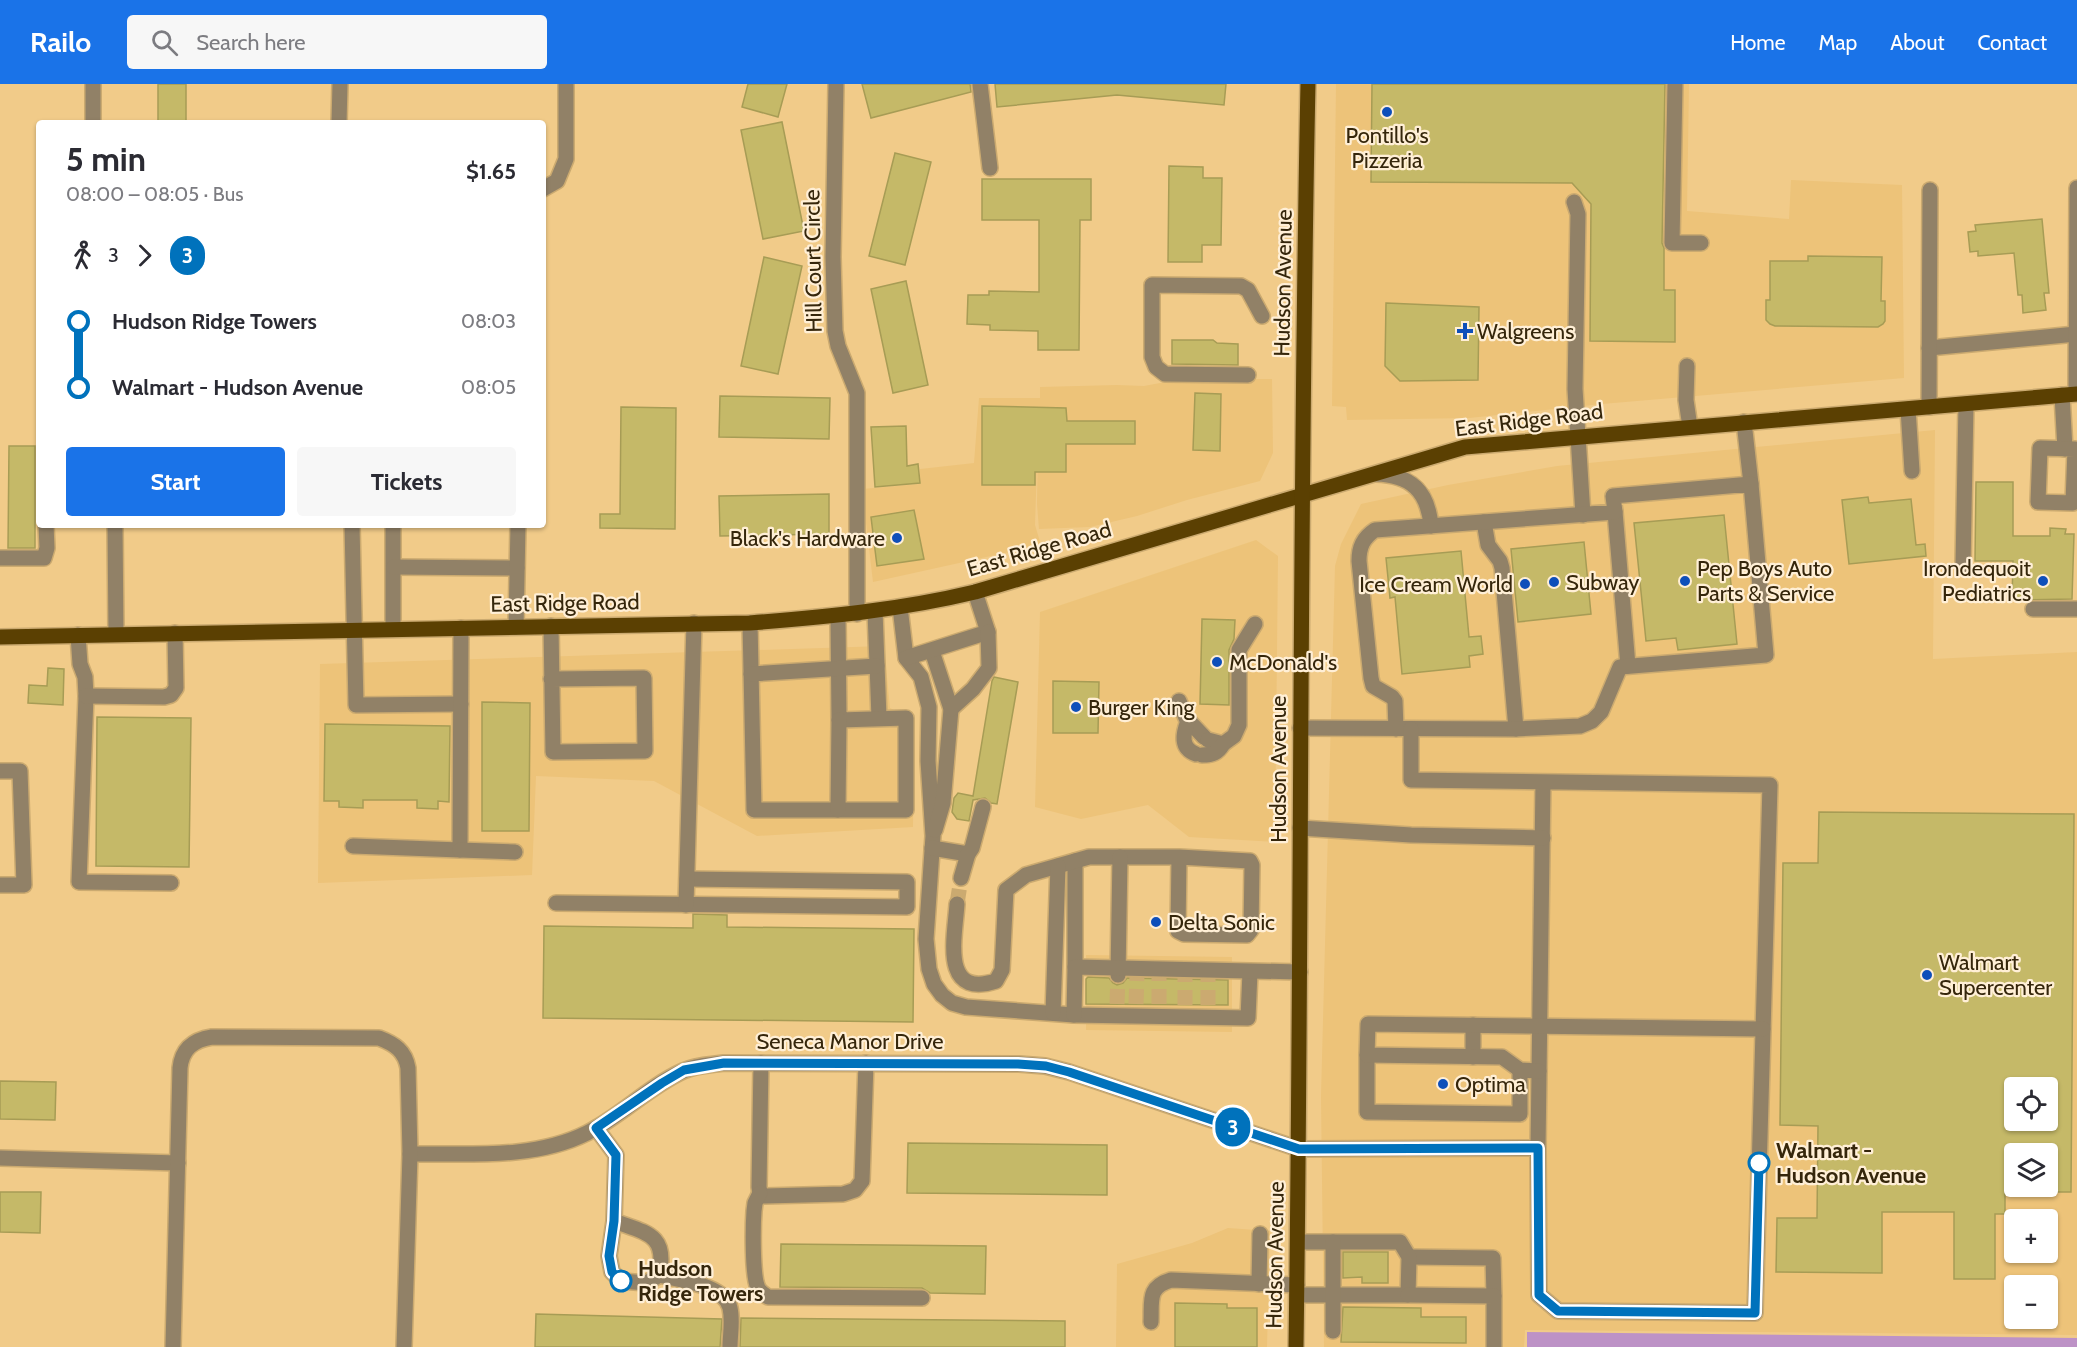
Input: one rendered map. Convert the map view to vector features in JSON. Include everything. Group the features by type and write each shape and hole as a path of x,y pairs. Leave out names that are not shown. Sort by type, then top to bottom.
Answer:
{"main road":[{"name":"Hudson Avenue","path":"1296,1347 1300,728 1308,84"},
{"name":"East Ridge Road","path":"0,637 750,623 857,614 975,592 1465,447 2072,395"}],"street":[{"path":"93,84 93,120"},
{"path":"339,120 340,84"},
{"path":"546,187 557,181 566,159 567,84"},
{"name":"Hill Court Circle","path":"836,84 833,257 835,332 838,346 857,393 857,614"},
{"path":"980,84 990,168"},
{"path":"1675,84 1672,243 1701,243"},
{"path":"2065,449 2072,395 2076,334 2077,188"},
{"path":"1929,407 1930,190"},
{"path":"1574,202 1578,214 1575,389 1583,515"},
{"path":"1248,375 1165,374 1156,367 1152,357 1152,285 1241,286 1248,290 1262,316"},
{"path":"1929,348 2076,334"},
{"path":"1687,366 1686,400 1690,427"},
{"path":"1963,566 1966,404"},
{"path":"1908,409 1912,471"},
{"path":"1300,728 1516,729 1580,726 1593,721 1601,712 1620,667 1766,654 1744,422"},
{"path":"2040,448 2065,449 2075,449 2075,505 2038,502 2040,448"},
{"path":"1376,474 1392,474 1407,480 1419,490 1427,502 1431,526"},
{"path":"1628,666 1613,496 1750,484"},
{"path":"1544,782 1538,1148 1539,1295 1558,1311 1755,1313 1770,785 1411,780 1404,729 1395,701 1373,686 1371,678 1359,568 1360,547 1367,536 1375,530 1615,512"},
{"path":"1484,522 1488,545 1500,561 1502,568 1516,729"},
{"path":"0,558 44,558 46,528"},
{"path":"115,528 116,634"},
{"path":"352,528 356,705 461,704"},
{"path":"393,528 393,629"},
{"path":"516,627 518,528"},
{"path":"394,567 517,568"},
{"path":"951,709 973,689 989,668 988,632 975,592"},
{"path":"900,607 906,658 921,677 928,708 932,842 926,939 929,969 934,984 942,995 952,1003 966,1007 1074,1014 1116,1009 1184,1010 1208,1011 1248,1018 1250,972"},
{"path":"2033,609 2077,609"},
{"path":"875,611 879,718"},
{"path":"838,616 838,810"},
{"path":"686,905 694,623"},
{"path":"750,623 754,810 906,810 906,718 839,720"},
{"path":"1179,701 1188,721 1184,742 1189,751 1234,736 1239,725 1239,650 1255,624"},
{"path":"551,626 552,752 645,751 644,678 552,679"},
{"path":"460,850 461,627"},
{"path":"906,658 988,632"},
{"path":"86,696 164,697 171,694 176,688 175,633"},
{"path":"78,635 80,664 86,677 79,882 171,883"},
{"path":"932,651 951,709 943,803 932,842"},
{"path":"751,674 878,666"},
{"path":"0,771 20,771 24,885 0,885"},
{"path":"961,878 983,807"},
{"path":"1300,828 1411,835 1543,838"},
{"path":"932,842 968,854"},
{"path":"353,846 514,852"},
{"path":"1118,972 1120,857"},
{"path":"957,904 954,965 959,976 971,983 985,984 996,981 1002,970 1006,890 1026,875 1089,858 1179,858 1250,861 1252,897 1250,933 1247,935 1184,934 1178,931 1179,858"},
{"path":"1074,1014 1075,861"},
{"path":"1053,1013 1058,866"},
{"path":"555,903 907,907 907,882 687,879"},
{"path":"1075,967 1118,972 1159,973 1299,972"},
{"path":"1520,1070 1520,1114 1367,1112 1368,1024 1763,1029"},
{"path":"1473,1026 1473,1057"},
{"path":"173,1347 183,1053 191,1044 203,1038 379,1038 392,1043 404,1055 408,1068 410,1154 404,1347"},
{"path":"1367,1055 1502,1057 1520,1070 1539,1071"},
{"name":"Seneca Manor Drive","path":"410,1154 532,1150 560,1145 596,1128 684,1070 724,1063 1046,1066 1299,1149 1538,1148"},
{"path":"761,1063 760,1193 755,1203 754,1217 757,1287 768,1297 922,1299"},
{"path":"760,1193 765,1196 843,1194 855,1190 862,1181 866,1063"},
{"path":"596,1128 616,1155 614,1221 609,1256 612,1272 621,1281 647,1283 659,1275 663,1259 660,1245 650,1235 614,1221"},
{"path":"0,1158 178,1163"},
{"path":"1259,1284 1260,1234"},
{"path":"1298,1242 1400,1242 1408,1257 1408,1295"},
{"path":"1333,1242 1333,1331"},
{"path":"1408,1257 1493,1258 1494,1347"},
{"path":"659,1275 713,1290 725,1298 730,1306 730,1347"},
{"path":"1150,1322 1152,1292 1159,1284 1171,1280 1259,1284 1334,1295 1494,1296"}],"shaded area":[{"path":"1336,84 1689,84 1687,211 1789,219 1791,180 1902,185 1904,378 1469,418 1347,420 1346,407 1332,406"},
{"path":"1181,379 1272,379 1273,453 1260,481 1090,527 1039,529 1038,433 1035,525 1041,545 873,582 862,489 920,484 920,469 974,463 979,398 1040,398 1040,387 1144,386"},
{"path":"1935,430 1933,659 2077,652 2077,1335 1525,1330 1524,1347 1324,1347 1321,1096 1335,566 1341,544 1361,504 1448,485 1557,466"},
{"path":"1256,540 1278,556 1275,842 1189,837 1148,805 1081,819 1035,807 1040,612"},
{"path":"884,646 890,708 914,720 913,827 757,836 654,781 536,776 532,875 318,883 320,664"},
{"path":"1086,955 1232,957 1232,1032 1086,1030"},
{"path":"1228,1228 1270,1231 1267,1347 1116,1347 1117,1264 1192,1243"},
{"path":"1527,1332 2077,1338 2077,1347 1527,1347"}],"building":[{"path":"158,84 186,84 186,120 158,120"},
{"path":"748,84 787,84 778,117 742,107"},
{"path":"862,84 970,84 971,92 871,118"},
{"path":"995,84 1226,84 1224,105 1117,95 997,107"},
{"path":"1372,84 1665,84 1662,243 1664,290 1675,290 1675,342 1590,341 1591,204 1572,183 1371,182"},
{"path":"782,122 804,231 763,239 741,130"},
{"path":"895,153 931,162 905,265 869,256"},
{"path":"1169,166 1203,167 1203,178 1222,178 1221,245 1202,245 1202,262 1168,262"},
{"path":"982,179 1091,179 1091,220 1080,220 1079,350 1038,350 1038,331 990,330 990,325 967,324 968,295 989,295 989,291 1039,292 1039,220 982,220"},
{"path":"2042,219 2049,293 2044,293 2046,310 2023,313 2022,295 2018,295 2014,253 1978,256 1978,251 1970,252 1968,232 1976,231 1975,225"},
{"path":"1808,256 1882,257 1881,301 1885,301 1883,324 1878,327 1775,326 1770,324 1766,320 1766,300 1770,300 1770,261 1808,261"},
{"path":"764,257 802,266 778,374 741,366"},
{"path":"906,281 928,385 893,393 871,289"},
{"name":"Walgreens","path":"1386,303 1479,307 1478,380 1400,381 1385,366"},
{"path":"1172,340 1213,340 1217,343 1238,344 1238,365 1172,364"},
{"path":"1195,393 1221,394 1220,451 1193,450"},
{"path":"720,396 830,398 829,439 719,437"},
{"path":"982,406 1066,408 1067,421 1135,421 1135,444 1066,444 1066,472 1035,472 1035,485 982,485"},
{"path":"621,407 676,408 675,529 600,528 600,514 620,514"},
{"path":"906,426 907,466 918,464 920,483 875,487 871,427"},
{"path":"9,446 35,446 35,548 8,548"},
{"path":"1976,482 2013,482 2013,536 2050,536 2050,528 2066,529 2065,534 2074,534 2072,599 2012,600 2013,561 1975,561"},
{"path":"829,494 829,534 720,536 719,496"},
{"path":"1868,497 1869,503 1911,499 1916,545 1925,544 1926,556 1849,564 1842,500"},
{"name":"Black's Hardware","path":"914,510 924,559 877,566 871,517"},
{"name":"Pep Boys Auto Parts & Service","path":"1724,515 1737,644 1678,650 1676,638 1646,641 1634,523"},
{"path":"1584,542 1591,614 1518,622 1511,549"},
{"path":"1461,551 1469,637 1481,636 1483,654 1469,656 1470,667 1402,674 1395,597 1390,598 1386,558"},
{"name":"McDonald's","path":"1202,619 1235,620 1234,639 1229,650 1229,705 1200,704"},
{"path":"48,668 64,669 63,705 28,703 29,685 47,686"},
{"path":"994,677 1018,682 997,804 985,798 973,800 969,821 957,819 952,812 954,798 958,793 973,796"},
{"name":"Burger King","path":"1053,681 1099,682 1098,733 1053,733"},
{"path":"482,702 530,703 529,831 482,831"},
{"path":"97,717 191,718 189,867 96,866"},
{"path":"325,724 450,726 449,802 438,801 438,809 417,808 417,800 363,800 363,808 339,807 339,801 324,801"},
{"name":"Walmart Supercenter","path":"1819,812 2074,814 2071,1192 2058,1192 2058,1143 2004,1143 2005,1209 2004,1214 1995,1214 1995,1279 1954,1279 1954,1212 1882,1212 1882,1273 1776,1272 1777,1218 1817,1218 1818,1126 1780,1125 1783,863 1818,863"},
{"path":"693,914 727,915 727,927 914,929 913,1022 543,1018 544,926 693,928"},
{"path":"1088,977 1109,978 1117,985 1123,983 1127,978 1228,980 1228,1005 1086,1004 1086,979"},
{"path":"0,1081 56,1082 55,1120 0,1119"},
{"path":"908,1143 1107,1145 1107,1195 907,1193"},
{"path":"0,1192 41,1192 40,1233 0,1232"},
{"path":"781,1244 986,1246 985,1294 930,1293 922,1288 780,1287"},
{"path":"1343,1252 1388,1252 1388,1283 1362,1283 1362,1277 1343,1278"},
{"path":"1175,1303 1227,1304 1227,1308 1257,1308 1257,1347 1175,1347"},
{"path":"1343,1307 1421,1308 1421,1317 1466,1317 1466,1343 1341,1342"},
{"path":"536,1314 722,1319 720,1347 535,1347"},
{"path":"741,1318 1065,1321 1065,1347 740,1347"}],"tunnel":[{"path":"957,904 961,878"},
{"path":"1117,1004 1118,975"},
{"path":"1136,1004 1137,975"},
{"path":"1159,976 1159,1004"},
{"path":"1185,976 1185,1005"},
{"path":"1208,976 1208,1005"}],"bus line":[{"name":"3","path":"621,1281 612,1272 609,1256 614,1221 616,1155 596,1128 684,1070 724,1063 1046,1066 1299,1149 1538,1148 1539,1295 1558,1311 1755,1313 1759,1163"}],"place":[{"name":"Pontillo's Pizzeria","path":"1387,112"},
{"name":"Walgreens","path":"1465,331"},
{"name":"Black's Hardware","path":"897,538"},
{"name":"Pep Boys Auto Parts & Service","path":"1685,581"},
{"name":"Irondequoit Pediatrics","path":"2043,581"},
{"name":"Subway","path":"1554,582"},
{"name":"Ice Cream World","path":"1525,584"},
{"name":"McDonald's","path":"1217,662"},
{"name":"Burger King","path":"1076,707"},
{"name":"Delta Sonic","path":"1156,922"},
{"name":"Walmart Supercenter","path":"1927,975"},
{"name":"Optima","path":"1443,1084"},
{"name":"Walmart - Hudson Avenue","path":"1759,1163"},
{"name":"Hudson Ridge Towers","path":"621,1281"}]}
